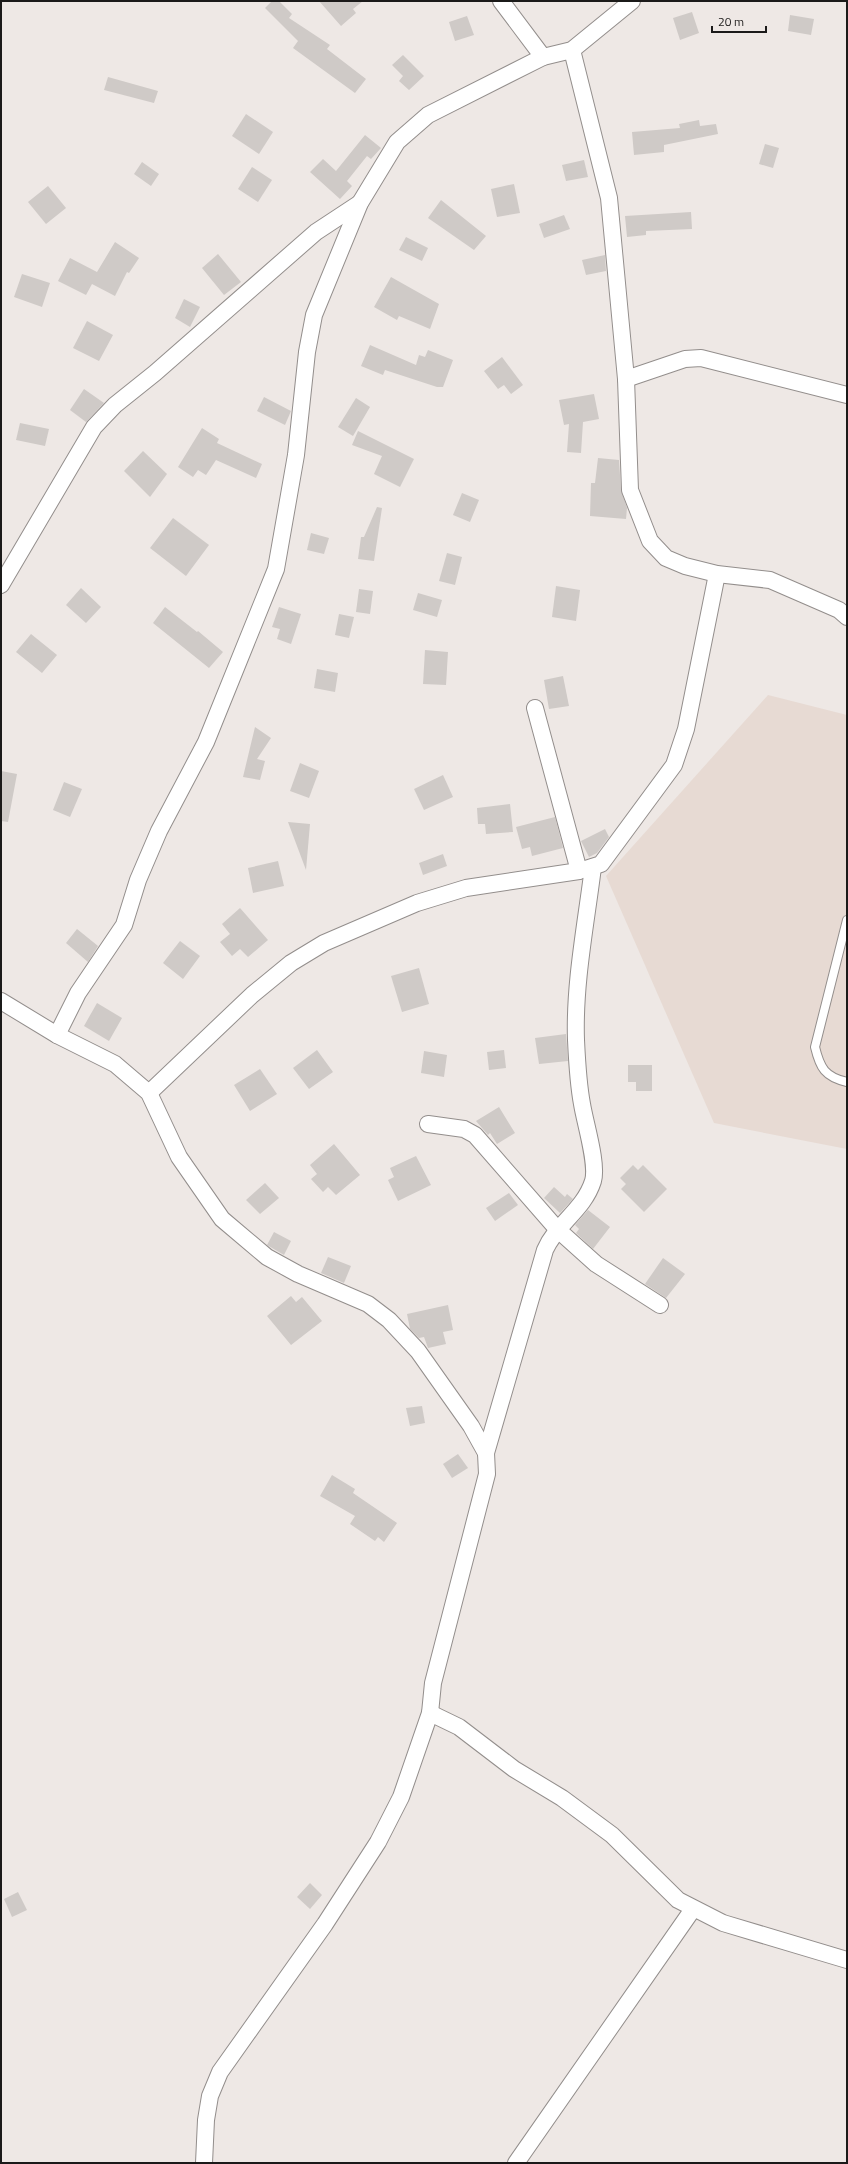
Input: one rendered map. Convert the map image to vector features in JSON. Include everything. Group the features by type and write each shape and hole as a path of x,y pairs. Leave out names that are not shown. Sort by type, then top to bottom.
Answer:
{"street":[{"path":"501,1 542,57"},
{"path":"57,1035 78,992 124,925 138,880 159,831 206,742 276,569 296,455 307,352 314,315 360,204 397,142 428,115 542,57 572,50 632,1"},
{"path":"572,50 609,198 626,379 630,490 650,541 666,558 686,566 717,574 770,580 839,610 847,617"},
{"path":"1,585 94,427 115,405 155,373 316,232 360,204"},
{"path":"626,379 685,360 701,358 847,395"},
{"path":"148,1093 252,995 291,963 324,943 417,903 466,888 586,869 601,864 674,765 686,729 717,574"},
{"path":"204,2163 206,2120 210,2096 220,2072 325,1924 378,1842 401,1797 430,1713 433,1683 487,1474 486,1453 544,1250 557,1229 583,1203 593,1181 594,1170 582,1101 576,1039 586,869 535,708"},
{"path":"1,1001 57,1035 115,1064 148,1093 179,1157 222,1219 267,1257 298,1274 368,1304 389,1320 418,1351 471,1426 486,1453"},
{"path":"428,1124 464,1129 475,1135 557,1229 596,1264 660,1305"},
{"path":"430,1713 459,1727 514,1769 562,1798 612,1835 678,1900 693,1909 723,1923 847,1960"},
{"path":"516,2163 693,1909"}],"lane":[{"path":"847,920 815,1047 819,1063 825,1073 847,1082"}],"shaded area":[{"path":"768,695 847,715 847,1149 714,1123 606,876"}],"building":[{"path":"272,1 279,1 292,14 289,18 330,45 327,49 366,79 355,93 293,48 298,41 265,8"},
{"path":"319,1 363,1 353,9 356,13 341,26"},
{"path":"692,12 699,33 680,40 673,18"},
{"path":"790,15 814,19 811,35 788,31"},
{"path":"467,16 474,35 455,41 449,22"},
{"path":"403,55 424,76 409,90 399,81 403,76 392,65"},
{"path":"108,77 158,91 154,103 104,90"},
{"path":"246,114 273,132 259,154 232,136"},
{"path":"699,120 700,126 716,124 718,134 664,145 664,152 634,155 632,132 680,128 679,124"},
{"path":"365,135 381,148 371,159 367,156 347,181 352,186 340,199 310,172 323,159 336,171"},
{"path":"765,144 779,148 773,168 759,164"},
{"path":"584,160 588,177 566,181 562,165"},
{"path":"142,162 159,174 151,186 134,174"},
{"path":"252,167 272,180 258,202 238,189"},
{"path":"514,184 520,213 497,217 491,189"},
{"path":"48,186 66,208 46,224 28,202"},
{"path":"441,200 486,236 474,250 428,218"},
{"path":"691,212 692,229 646,231 646,235 627,237 625,216"},
{"path":"564,215 570,229 544,238 539,224"},
{"path":"406,237 428,248 422,261 399,250"},
{"path":"115,242 139,258 129,273 127,272 115,296 92,284 86,295 58,281 70,258 97,272"},
{"path":"218,254 241,282 224,295 202,268"},
{"path":"605,255 606,271 586,275 582,260"},
{"path":"22,274 50,283 42,307 14,297"},
{"path":"391,277 439,304 430,329 399,316 397,320 374,307"},
{"path":"184,299 200,307 190,327 175,318"},
{"path":"87,321 113,335 99,361 73,348"},
{"path":"370,345 416,365 419,355 425,357 428,350 453,360 443,387 437,387 385,370 383,375 361,366"},
{"path":"502,357 523,385 511,394 504,385 498,389 484,371"},
{"path":"84,389 104,403 86,422 70,410"},
{"path":"594,394 599,419 583,422 581,453 567,452 569,424 564,425 559,400"},
{"path":"264,397 291,411 285,425 257,411"},
{"path":"356,398 370,407 353,436 338,427"},
{"path":"20,423 49,429 45,446 16,440"},
{"path":"202,428 219,439 217,443 262,464 256,478 216,460 206,475 198,470 193,477 178,467"},
{"path":"358,431 414,459 400,487 374,474 382,456 352,445"},
{"path":"143,451 167,474 150,497 124,471"},
{"path":"598,458 619,460 621,490 627,508 626,519 590,516 591,483 595,483"},
{"path":"462,493 479,500 470,522 453,515"},
{"path":"377,507 382,508 374,561 358,559 361,537 364,537"},
{"path":"173,518 209,545 186,576 150,548"},
{"path":"311,533 329,538 324,554 307,550"},
{"path":"447,553 462,557 455,585 439,581"},
{"path":"556,586 580,590 576,621 552,617"},
{"path":"81,588 101,607 86,623 66,605"},
{"path":"359,589 373,591 370,614 356,612"},
{"path":"418,593 442,600 437,617 413,610"},
{"path":"165,607 197,632 198,631 223,652 209,668 153,623"},
{"path":"279,607 301,614 291,644 277,639 280,629 272,627"},
{"path":"339,614 354,617 349,638 335,635"},
{"path":"31,634 57,655 42,673 16,652"},
{"path":"425,650 448,652 446,685 423,684"},
{"path":"317,669 338,673 335,692 314,688"},
{"path":"563,676 569,706 549,709 544,680"},
{"path":"255,727 271,738 257,759 265,761 260,780 243,777"},
{"path":"300,763 319,771 309,798 290,791"},
{"path":"1,771 17,774 8,822 1,821"},
{"path":"443,775 453,797 424,810 414,789"},
{"path":"64,782 82,789 70,817 53,810"},
{"path":"510,804 513,832 486,834 485,824 478,824 477,808"},
{"path":"555,817 563,848 532,856 530,847 522,849 516,827"},
{"path":"288,822 310,824 306,870"},
{"path":"605,829 609,837 597,853 589,857 581,841"},
{"path":"443,854 447,866 423,875 419,863"},
{"path":"278,861 284,886 253,893 248,868"},
{"path":"240,908 268,940 248,957 240,949 232,956 220,942 230,934 222,924"},
{"path":"77,929 98,946 88,962 66,943"},
{"path":"180,941 200,956 183,979 163,963"},
{"path":"419,968 429,1004 402,1012 391,976"},
{"path":"97,1003 122,1018 109,1041 84,1026"},
{"path":"566,1034 568,1061 539,1064 535,1038"},
{"path":"317,1050 333,1072 309,1089 293,1068"},
{"path":"504,1050 506,1068 489,1070 487,1052"},
{"path":"424,1051 447,1055 444,1077 421,1073"},
{"path":"628,1065 652,1065 652,1091 636,1091 636,1082 628,1082"},
{"path":"260,1069 277,1094 250,1111 234,1085"},
{"path":"499,1107 515,1133 497,1144 490,1133 488,1135 476,1121"},
{"path":"334,1144 360,1175 336,1195 328,1187 323,1192 311,1179 317,1174 310,1165"},
{"path":"416,1156 431,1185 398,1201 388,1180 394,1177 390,1168"},
{"path":"633,1165 638,1170 643,1165 667,1189 644,1212 621,1189 626,1184 620,1178"},
{"path":"265,1183 279,1198 260,1214 246,1200"},
{"path":"554,1187 565,1197 567,1194 573,1199 560,1213 544,1198"},
{"path":"509,1193 518,1205 495,1221 486,1208"},
{"path":"588,1210 610,1227 593,1249 576,1233 579,1229 575,1225"},
{"path":"274,1232 291,1241 284,1255 267,1245"},
{"path":"328,1257 351,1266 344,1283 321,1273"},
{"path":"663,1258 685,1274 666,1298 645,1284"},
{"path":"291,1296 296,1302 302,1297 322,1321 291,1345 267,1316"},
{"path":"448,1305 453,1330 443,1332 446,1344 428,1348 424,1337 419,1338 410,1329 407,1314"},
{"path":"422,1406 425,1423 410,1426 406,1408"},
{"path":"458,1454 468,1468 452,1478 443,1464"},
{"path":"332,1475 355,1489 353,1493 397,1523 384,1542 378,1537 375,1541 350,1524 355,1516 320,1496"},
{"path":"310,1883 322,1895 310,1909 297,1897"},
{"path":"18,1892 27,1910 12,1917 4,1899"}]}
